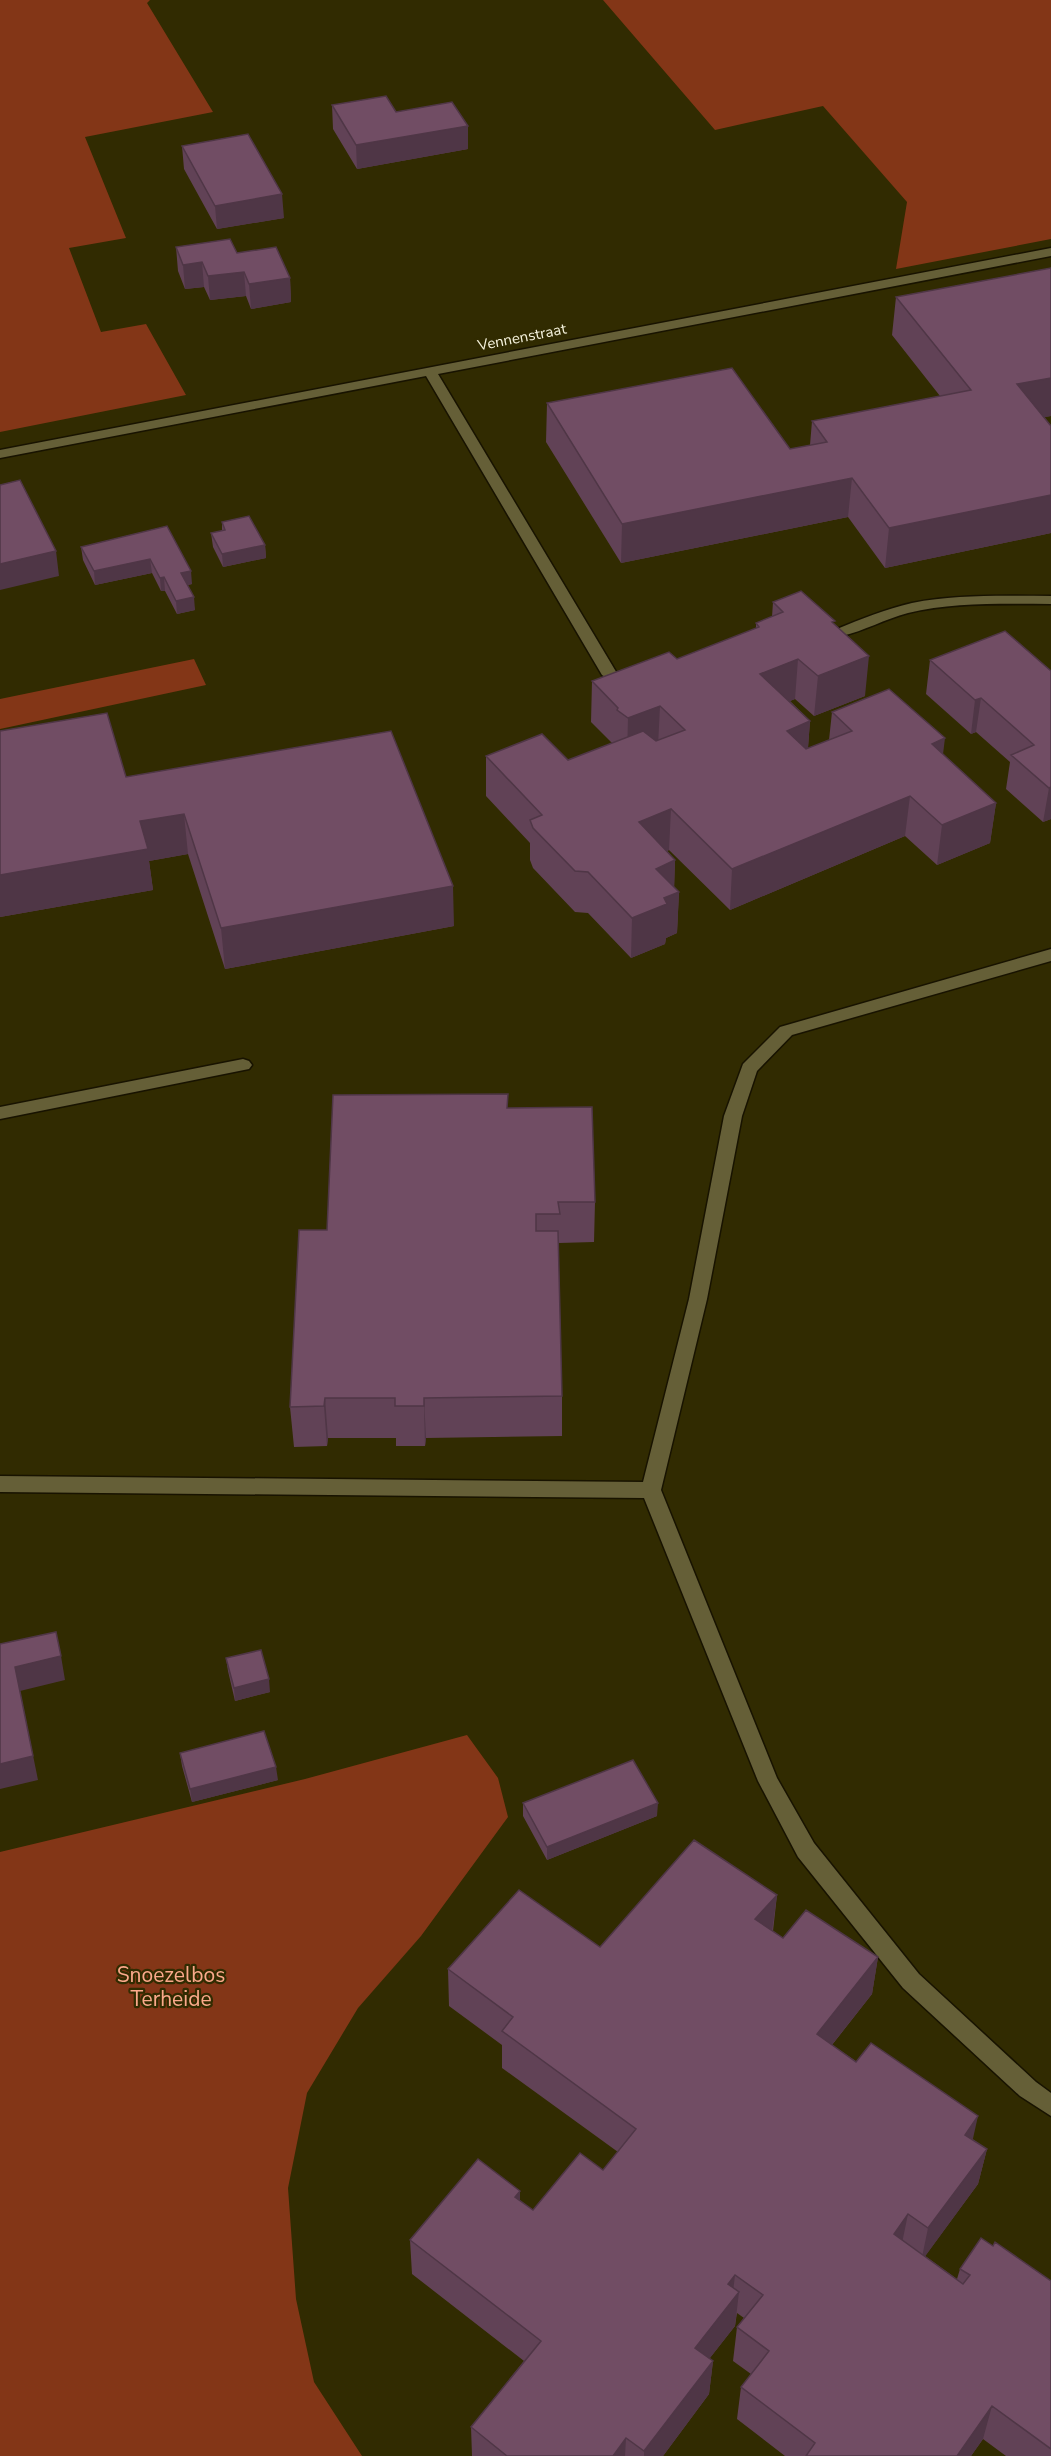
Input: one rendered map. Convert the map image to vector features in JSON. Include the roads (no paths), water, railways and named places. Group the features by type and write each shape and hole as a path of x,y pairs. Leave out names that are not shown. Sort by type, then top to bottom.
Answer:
{"street":[{"name":"Vennenstraat","path":"0,453 1051,252"},
{"path":"430,371 610,675"},
{"path":"842,632 891,613 921,606 997,600 1051,600"},
{"path":"1051,955 786,1031 749,1068 733,1116 698,1299 651,1490 768,1781 806,1850 911,1981 1028,2089 1051,2106"},
{"path":"0,1113 243,1065"},
{"path":"0,1484 651,1490"}],"park label":[{"name":"Snoezelbos Terheide","path":"171,1987"}]}
